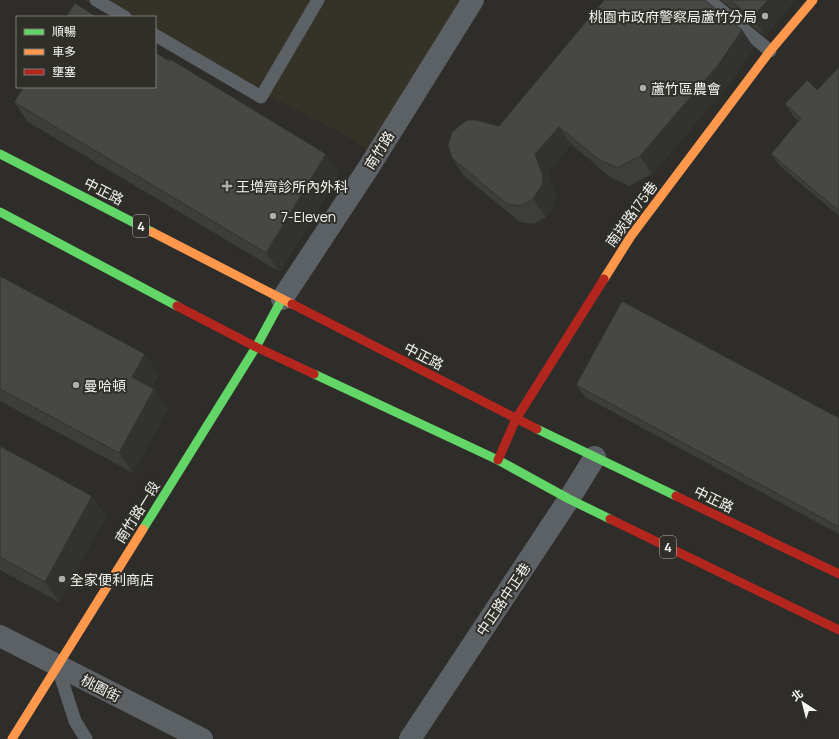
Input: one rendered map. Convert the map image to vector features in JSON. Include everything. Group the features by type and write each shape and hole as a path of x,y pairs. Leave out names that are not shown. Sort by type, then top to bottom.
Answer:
{"main road":[{"name":"南崁路175巷","path":"498,460 516,419 631,236 770,50 813,0"},
{"name":"中正路","path":"0,154 516,419 839,574"},
{"name":"4","path":"0,212 256,347 498,460 569,499 839,630"},
{"name":"南竹路一段","path":"12,739 256,347 282,299"}],"street":[{"name":"南竹路","path":"282,299 369,166 468,2"},
{"name":"中正路中正巷","path":"410,739 569,499 595,457"},
{"name":"桃園街","path":"0,636 202,739"}],"lane":[{"path":"96,0 123,16"},
{"path":"156,35 261,97 318,0"},
{"path":"709,0 770,50"},
{"path":"57,665 75,721 86,739"}],"shaded area":[{"path":"83,0 472,0 370,151 347,136 156,38 156,16 114,16"}],"building":[{"name":"蘆竹區農會","path":"604,0 705,0 742,30 719,64 640,156 617,168 598,159 559,127 535,154 543,176 542,185 533,199 521,206 507,204 452,158 448,145 452,132 467,120 476,120 499,126"},
{"path":"730,0 768,0 752,18"},
{"path":"75,3 95,16 67,16"},
{"path":"156,53 169,61 170,59 326,154 266,253 14,102 23,88 156,88"},
{"path":"839,67 839,211 771,154 801,118 785,104 807,80 817,90"},
{"name":"曼哈頓","path":"0,276 145,354 132,377 154,389 119,453 0,389"},
{"path":"622,301 839,418 839,527 576,385"},
{"path":"0,446 92,496 45,582 0,557"}],"traffic: fast":[{"path":"0,154 152,232"},
{"path":"0,212 177,306"},
{"path":"143,529 256,347 282,299"},
{"path":"314,374 498,460 569,499 610,519"},
{"path":"537,429 676,496"}],"traffic: slow":[{"path":"604,279 631,236 770,51 813,0"},
{"path":"152,232 292,304"},
{"path":"12,739 143,529"}],"traffic: jam":[{"path":"498,460 516,419 604,279"},
{"path":"292,304 537,429"},
{"path":"177,306 256,347 314,374"},
{"path":"676,496 839,574"},
{"path":"610,519 839,630"}],"place":[{"name":"桃園市政府警察局蘆竹分局","path":"765,16"},
{"name":"蘆竹區農會","path":"643,88"},
{"name":"王增齊診所內外科","path":"227,186"},
{"name":"7-Eleven","path":"273,216"},
{"name":"曼哈頓","path":"76,385"},
{"name":"全家便利商店","path":"62,579"}]}
